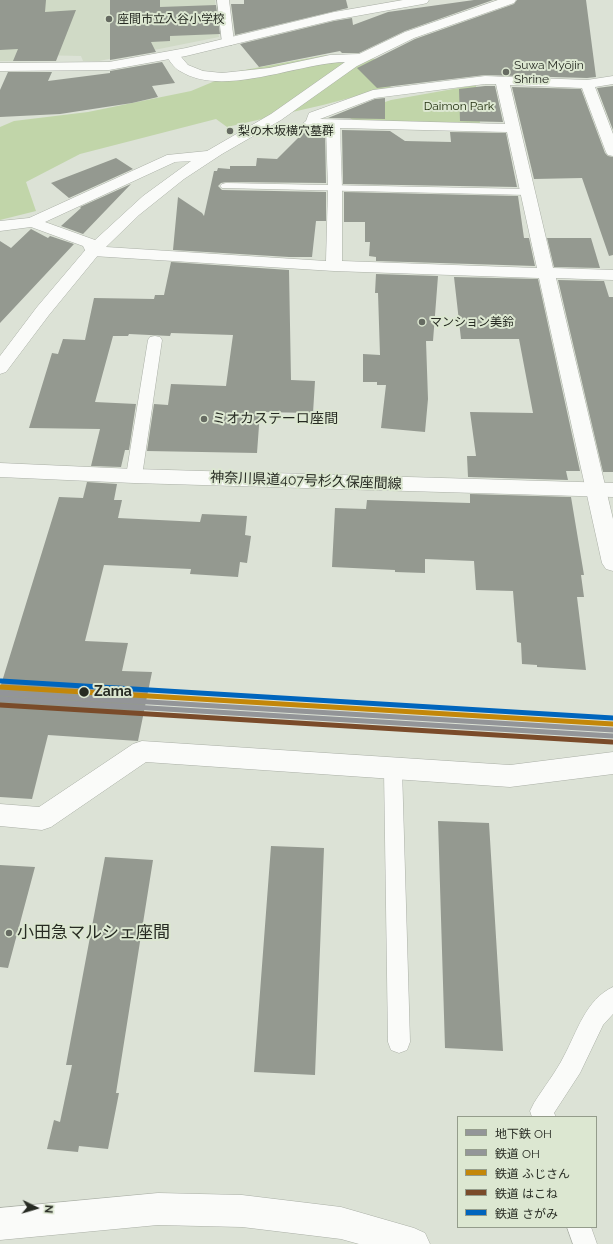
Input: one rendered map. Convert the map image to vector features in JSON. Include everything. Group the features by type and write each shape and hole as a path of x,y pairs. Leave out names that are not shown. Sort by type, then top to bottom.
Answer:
{"street":[{"path":"223,0 228,42"},
{"path":"0,67 98,67 172,55 334,16 424,0"},
{"path":"0,368 43,311 93,251 123,222 170,182 209,155 254,131 352,63 385,46 440,23 510,0"},
{"path":"172,55 180,67 186,70 200,75 226,78 331,59 362,58"},
{"path":"513,128 333,124 308,125 314,116 374,94 485,80 587,84 613,80"},
{"path":"502,80 547,272 605,490 613,563"},
{"path":"587,84 613,152"},
{"path":"333,124 335,188 334,266"},
{"path":"0,226 32,222 172,158 209,155"},
{"path":"32,222 89,243 93,251"},
{"path":"93,251 334,266 613,275"},
{"name":"神奈川県道407号杉久保座間線","path":"0,470 134,476 605,490"},
{"path":"0,815 42,819 142,752 510,776 613,763"},
{"path":"0,1224 158,1209 242,1211 341,1223 414,1244"}],"lane":[{"path":"226,186 528,192"},
{"path":"134,476 155,340"},
{"path":"393,769 396,807 399,1042"},
{"path":"544,1116 542,1111 572,1064 595,1017 613,998"},
{"path":"579,1228 585,1244"}],"shaded area":[{"name":"座間市立入谷小学校","path":"0,0 215,0 219,37 99,61 83,61 81,56 36,55 28,61 0,61"}],"green space":[{"path":"326,55 403,61 378,74 391,87 323,105 227,127 216,119 80,154 26,182 36,211 0,220 0,127 14,121 88,112 191,91 239,71"},
{"name":"Daimon Park","path":"476,85 480,123 354,121 346,115 391,100"}],"building":[{"path":"0,0 46,0 45,12 76,10 56,61 13,61 18,49 0,50"},
{"path":"110,0 160,0 160,7 216,5 220,34 170,36 170,41 151,42 156,52 110,60"},
{"path":"244,0 346,0 348,8 235,35 231,4 244,4"},
{"path":"474,0 493,0 405,31 359,53 342,53 340,51 259,67 240,44 334,21 352,18 353,25 388,12"},
{"path":"517,0 586,0 596,77 485,75 377,88 357,68 415,39 514,4"},
{"path":"162,62 175,83 152,86 158,97 132,103 60,114 0,117 0,90 8,72 52,72 48,81 110,73 110,71"},
{"path":"495,86 503,122 460,121 459,89"},
{"path":"613,86 613,130 597,88"},
{"path":"512,87 581,89 605,153 608,156 613,157 613,255 609,256 582,178 534,179"},
{"path":"385,98 385,119 328,118 375,99"},
{"path":"315,129 325,129 326,183 226,182 221,183 218,186 222,190 326,192 326,221 316,221 312,257 173,250 178,197 202,213 204,216 214,171 217,171 218,168 230,169 230,166 256,166 257,158 277,159 303,133"},
{"path":"342,130 390,131 405,141 451,142 450,132 506,133 517,187 343,184"},
{"path":"116,158 133,169 69,198 51,183"},
{"path":"131,184 83,234 61,226 81,208 80,207"},
{"path":"344,192 518,196 524,238 529,238 535,266 376,261 376,257 369,256 370,242 365,242 365,222 344,222"},
{"path":"31,229 48,238 50,236 74,244 0,323 0,241 11,248"},
{"path":"547,238 591,238 600,268 554,267"},
{"path":"171,262 289,270 291,380 315,381 313,413 260,412 257,453 147,451 154,404 168,405 171,384 226,386 233,335 171,333 170,336 129,334 128,336 113,336 95,402 136,404 129,450 125,450 121,467 91,466 100,429 29,428 52,353 58,354 63,339 85,340 94,298 154,299 155,295 164,295"},
{"path":"376,274 438,276 433,341 426,341 428,399 425,432 381,428 386,385 377,385 377,382 363,382 363,354 380,355 378,293 375,293"},
{"path":"454,277 538,279 580,471 566,471 568,480 468,477 467,456 476,456 470,412 533,413 519,339 461,339"},
{"path":"558,280 604,281 609,297 613,297 613,472 603,472"},
{"path":"87,482 117,484 114,500 122,500 118,518 200,522 202,514 247,516 245,535 251,536 247,563 240,562 238,577 190,574 191,569 104,565 85,641 128,643 122,671 152,672 138,741 48,735 32,799 0,797 0,688 59,497 83,498"},
{"path":"470,494 571,497 584,575 581,575 584,597 577,597 586,670 537,667 537,665 522,664 521,643 517,642 513,591 476,590 474,561 425,559 425,573 332,567 335,508 366,509 367,500 470,503"},
{"path":"438,821 489,823 503,1051 445,1048"},
{"path":"271,846 324,848 315,1075 254,1072"},
{"path":"105,857 153,860 116,1093 119,1093 108,1149 79,1146 78,1152 47,1149 54,1120 60,1122 72,1065 66,1065"},
{"name":"小田急マルシェ座間","path":"0,865 35,867 8,968 0,967"}],"metro line":[{"name":"OH","path":"0,693 613,730"}],"rail line":[{"name":"さがみ","path":"1,681 613,718"},
{"name":"ふじさん","path":"0,687 613,724"},
{"name":"OH","path":"0,699 613,736"},
{"name":"はこね","path":"0,705 612,742"}],"place":[{"name":"座間市立入谷小学校","path":"109,19"},
{"name":"Suwa Myōjin Shrine","path":"506,72"},
{"name":"梨の木坂横穴墓群","path":"230,131"},
{"name":"マンション美鈴","path":"422,322"},
{"name":"ミオカステーロ座間","path":"204,419"},
{"name":"Zama","path":"84,692"},
{"name":"小田急マルシェ座間","path":"9,933"}]}
